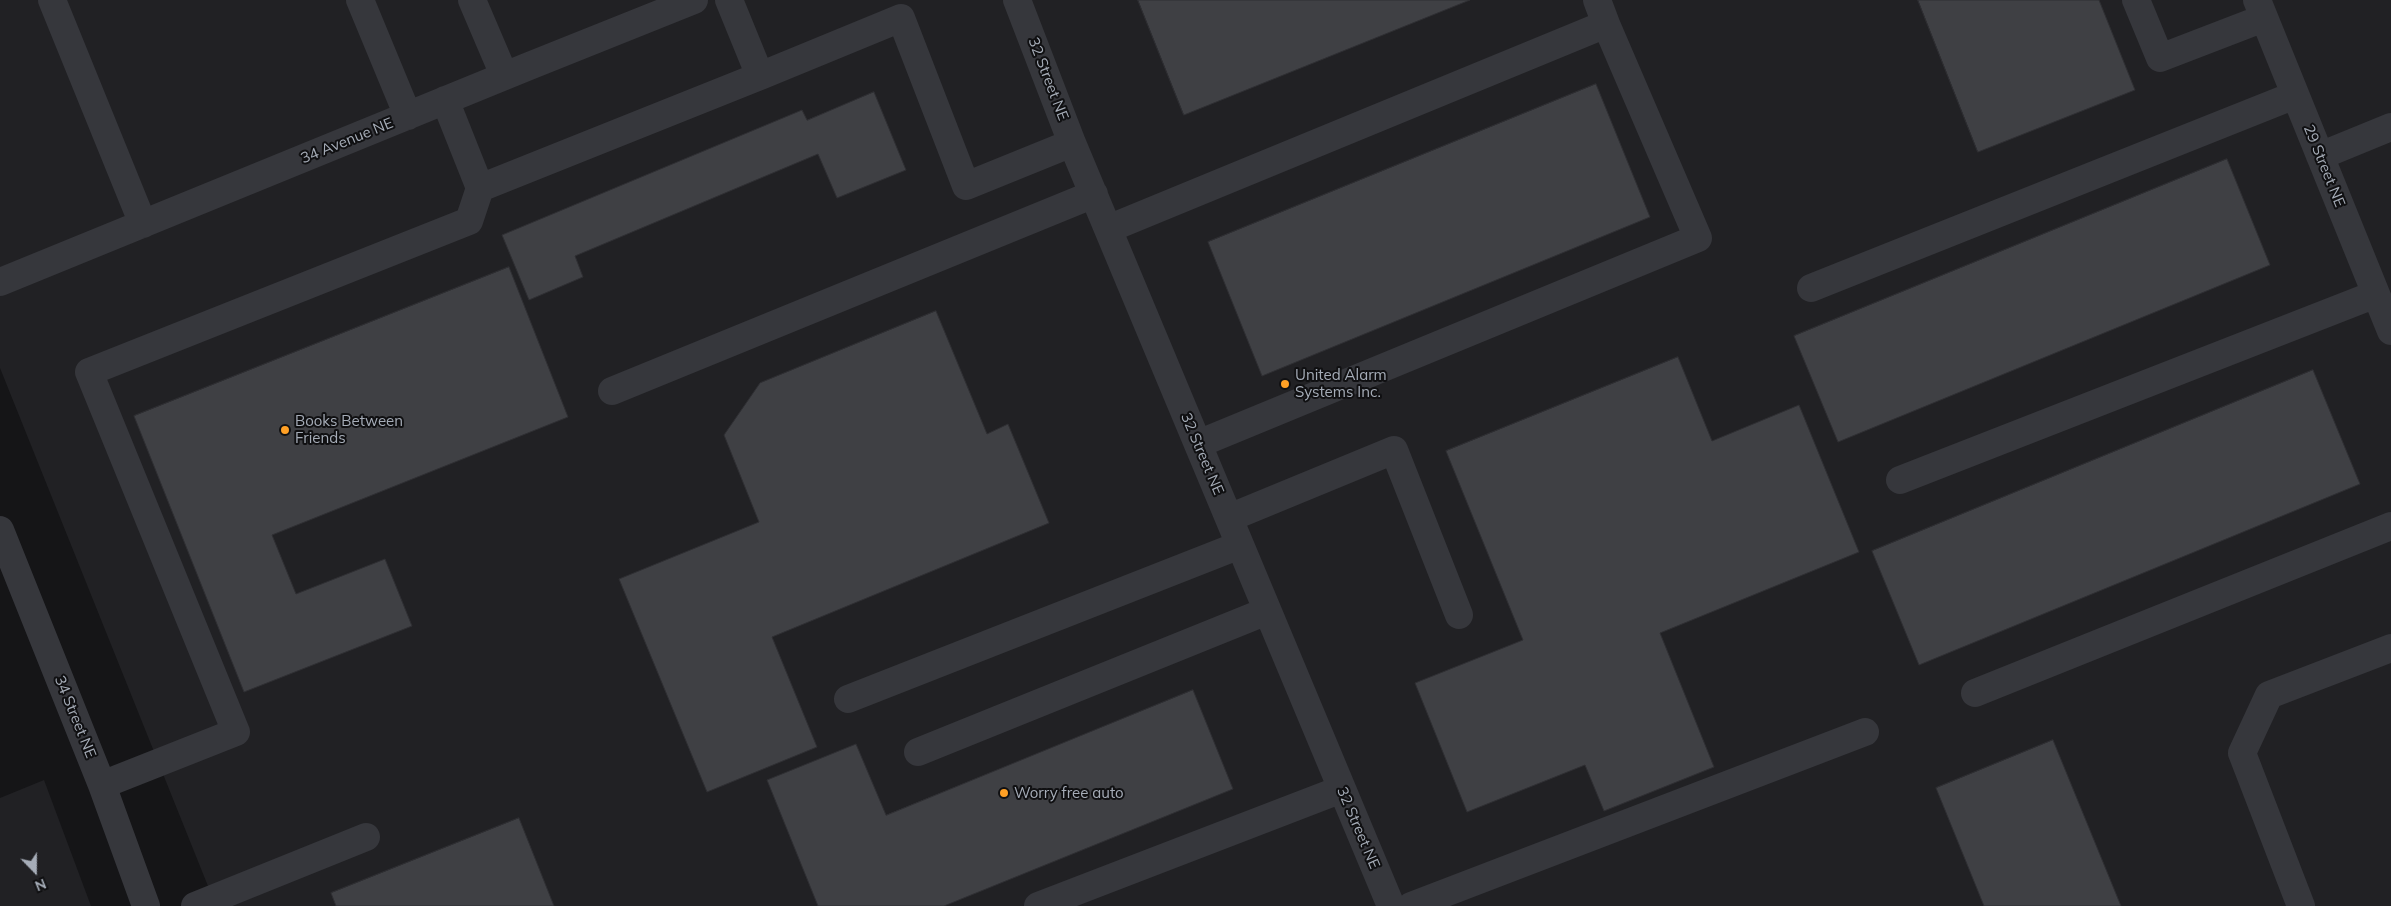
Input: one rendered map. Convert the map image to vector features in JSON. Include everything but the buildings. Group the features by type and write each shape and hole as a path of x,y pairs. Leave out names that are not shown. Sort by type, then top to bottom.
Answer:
{"street":[{"path":"52,0 144,224"},
{"path":"360,0 408,116"},
{"path":"472,0 504,75"},
{"name":"34 Avenue NE","path":"0,282 504,75 694,0"},
{"path":"729,0 760,76"},
{"name":"32 Street NE","path":"1018,0 1072,143 1391,906"},
{"path":"2136,0 2160,58 2261,9"},
{"name":"29 Street NE","path":"2261,9 2391,331"},
{"path":"1108,229 1602,12 1698,238 1198,444"},
{"path":"480,188 901,18 966,186 1072,143"},
{"path":"1811,288 2295,95"},
{"path":"102,785 236,732 89,372 469,221 480,188 445,100"},
{"path":"2320,156 2391,127"},
{"path":"612,391 1094,194"},
{"path":"1900,480 2376,294"},
{"path":"1229,518 1394,450 1459,615"},
{"path":"1974,692 2391,526"},
{"name":"34 Street NE","path":"0,530 102,785 146,906"},
{"path":"848,699 1240,545"},
{"path":"918,752 1268,611"},
{"path":"2301,906 2242,754 2269,695 2391,648"},
{"path":"1411,906 1865,732"},
{"path":"1038,906 1342,789"},
{"path":"195,906 366,837"}],"shaded area":[{"path":"0,0 2391,0 2391,906 216,906 0,368"},
{"path":"44,780 91,906 0,906 0,798"}],"place":[{"name":"United Alarm Systems Inc.","path":"1285,384"},
{"name":"Books Between Friends","path":"285,430"},
{"name":"Worry free auto","path":"1004,793"}]}
